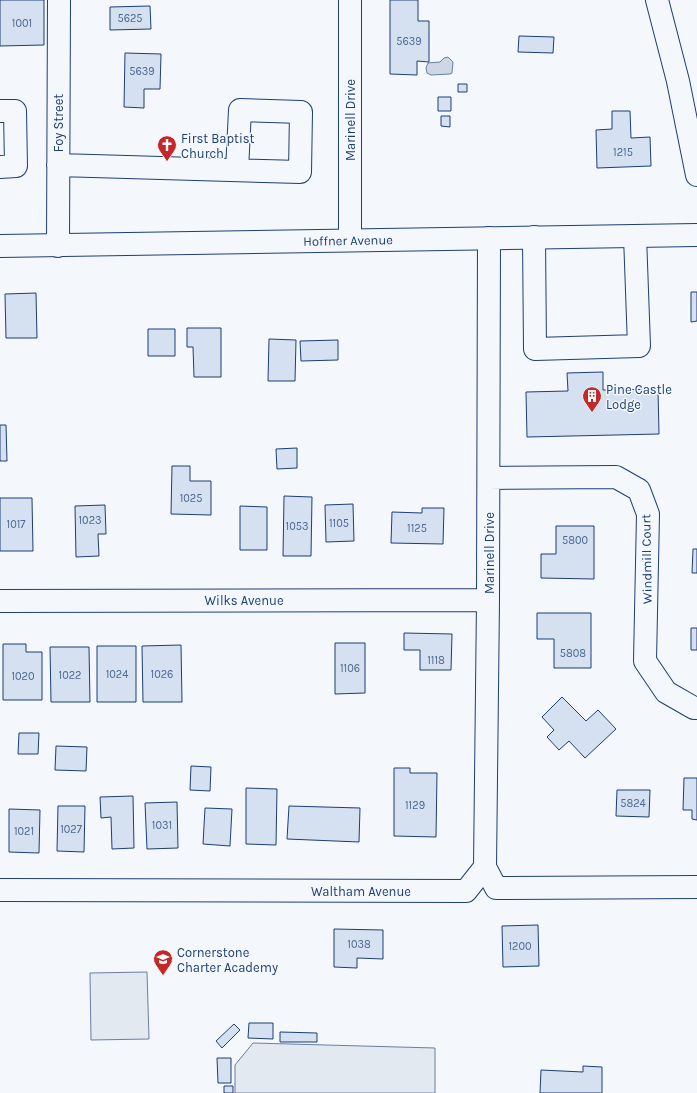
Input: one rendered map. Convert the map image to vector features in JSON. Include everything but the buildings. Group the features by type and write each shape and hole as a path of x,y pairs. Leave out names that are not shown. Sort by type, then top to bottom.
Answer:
{"street":[{"name":"Foy Street","path":"58,246 59,0"},
{"name":"Marinell Drive","path":"350,0 350,240"},
{"path":"657,0 678,81 697,175"},
{"path":"0,111 15,111 16,166 0,167"},
{"path":"58,165 237,170"},
{"name":"Hoffner Avenue","path":"0,246 697,235"},
{"path":"534,237 535,349 639,346 635,236"},
{"name":"Marinell Drive","path":"485,867 489,478 489,238"},
{"name":"Windmill Court","path":"489,478 616,477 638,490 648,514 645,661 666,692 694,708 697,708"},
{"name":"Wilks Avenue","path":"0,600 488,600"},
{"path":"485,867 496,888 697,887"},
{"name":"Waltham Avenue","path":"0,890 466,891 485,867"}],"shaded area":[{"path":"448,57 453,62 452,73 431,75 427,73 426,68 428,63 440,62 444,58"},
{"path":"147,972 149,1039 91,1040 90,973"},
{"path":"253,1043 435,1048 435,1093 235,1093 235,1065"}],"place":[{"name":"First Baptist Church","path":"167,162"},
{"name":"Pine Castle Lodge","path":"592,413"},
{"name":"Cornerstone Charter Academy","path":"163,976"}]}
